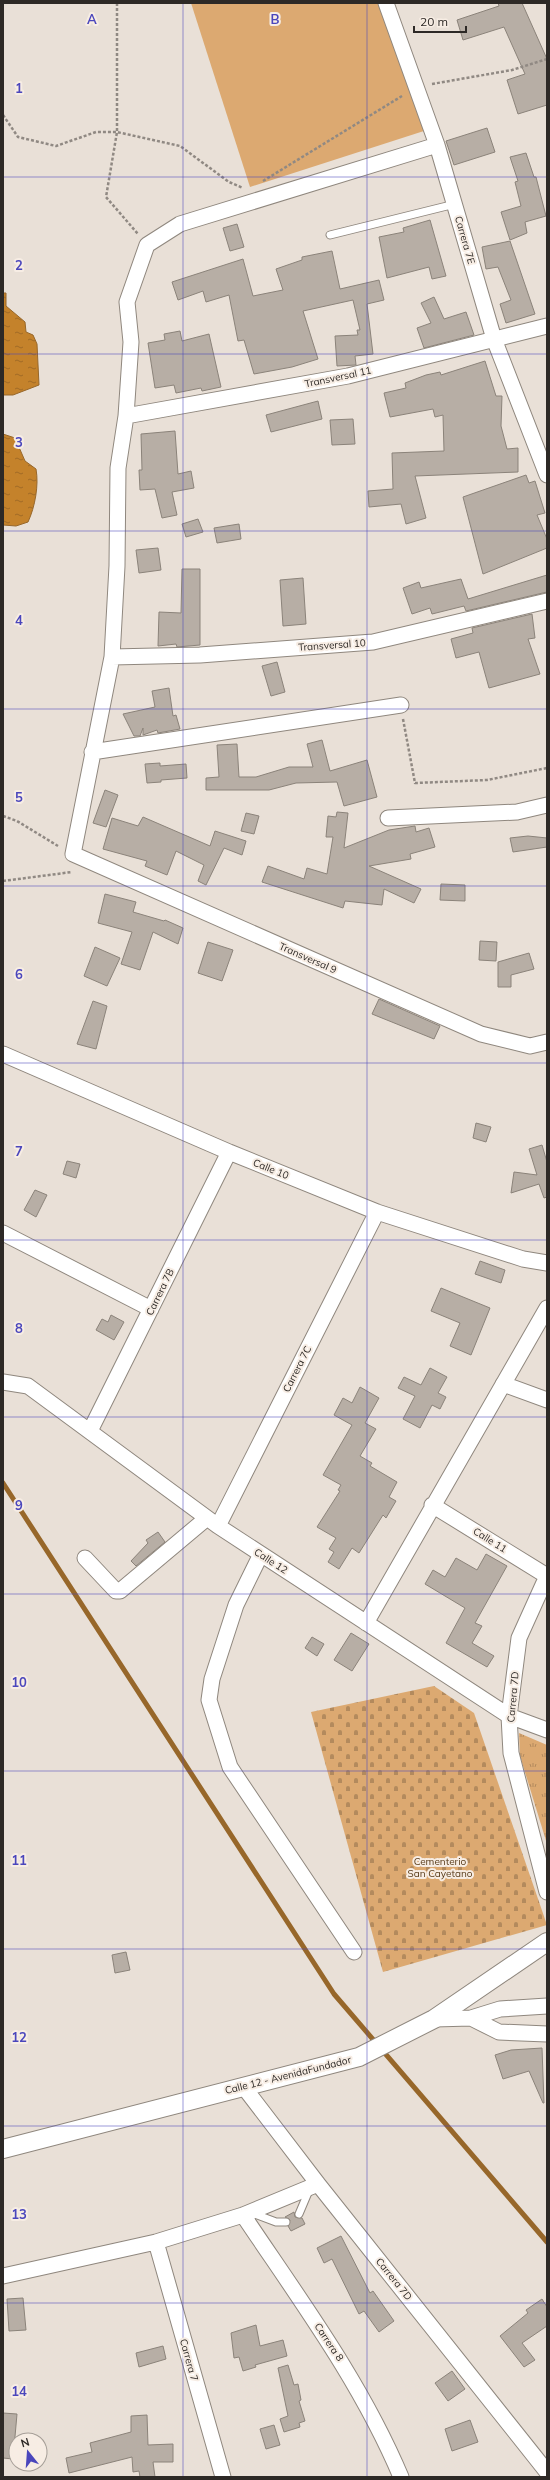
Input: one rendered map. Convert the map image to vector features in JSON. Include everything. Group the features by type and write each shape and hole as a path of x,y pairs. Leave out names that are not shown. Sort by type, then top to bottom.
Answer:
{"street":[{"name":"Carrera 7E","path":"386,3 437,145 494,339 547,475"},
{"path":"67,852 92,752 112,656 117,566 118,468 126,416 131,342 126,302 147,244 180,224 437,145"},
{"name":"Transversal 11","path":"126,416 348,376 547,326"},
{"name":"Transversal 10","path":"112,656 200,655 373,642 547,601"},
{"path":"92,752 401,705"},
{"path":"388,818 517,812 547,805"},
{"name":"Transversal 9","path":"67,852 481,1034 530,1046 547,1042"},
{"name":"Calle 10","path":"3,1054 229,1152 377,1212 522,1259 547,1262"},
{"name":"Carrera 7B","path":"90,1431 229,1152"},
{"name":"Carrera 7C","path":"84,1558 116,1591 120,1591 212,1522 377,1212"},
{"path":"3,1233 151,1308"},
{"path":"366,1623 432,1505 547,1308"},
{"name":"Calle 12","path":"3,1382 28,1386 212,1522 509,1716 547,1730"},
{"path":"503,1384 547,1400"},
{"name":"Calle 11","path":"432,1505 547,1576"},
{"path":"261,1554 236,1605 212,1679 209,1700 230,1767 354,1952"},
{"name":"Carrera 7D","path":"547,1576 519,1638 509,1716 511,1753 547,1892"},
{"name":"Calle 12 - AvenidaFundador","path":"3,2149 360,2057 434,2019 547,1942"},
{"path":"434,2019 471,2018 500,2009 547,2006"},
{"path":"471,2018 499,2032 547,2034"},
{"name":"Carrera 7D","path":"243,2086 314,2186 547,2472"},
{"path":"3,2276 156,2242 247,2213 314,2186"},
{"name":"Carrera 8","path":"247,2213 343,2362 389,2450 401,2477"},
{"name":"Carrera 7","path":"156,2242 223,2477"}],"lane":[{"path":"330,235 454,204"},
{"path":"299,2214 314,2186"},
{"path":"247,2213 276,2222 286,2222"}],"path":[{"path":"116,3 117,132 106,197 147,244"},
{"path":"261,182 417,87 512,70 547,59"},
{"path":"3,115 18,137 56,146 96,132 117,132 180,146 230,182 247,190"},
{"path":"401,705 415,783 487,780 547,768"},
{"path":"3,816 17,821 57,844 67,852"},
{"path":"3,881 79,871"}],"green space":[{"path":"191,3 382,3 427,130 250,187"},
{"name":"Cementerio San Cayetano","path":"434,1686 474,1713 547,1925 383,1972 311,1712"},
{"path":"519,1733 547,1745 547,1844 520,1756"}],"water":[{"path":"3,293 6,293 6,306 25,322 26,332 33,335 37,344 39,385 13,395 3,395"},
{"path":"3,434 15,438 25,461 36,469 37,475 37,489 28,522 16,526 3,525"}],"building":[{"path":"498,3 522,3 547,59 547,105 518,114 507,80 525,74 504,27 463,40 457,20 499,6"},
{"path":"487,128 495,152 454,165 446,141"},
{"path":"526,153 534,177 536,177 546,216 525,222 527,233 510,240 501,212 521,206 515,182 518,181 510,157"},
{"path":"430,220 446,276 432,279 429,267 387,278 379,237 404,232 403,228"},
{"path":"237,224 244,247 230,251 223,228"},
{"path":"510,241 535,314 506,323 500,304 511,300 498,267 486,269 482,247"},
{"path":"332,251 340,289 379,280 384,300 367,304 373,354 355,356 356,365 337,366 335,336 358,335 357,330 360,330 353,300 303,311 318,359 292,367 254,374 244,340 238,341 229,295 206,302 203,291 178,300 172,282 243,259 253,296 283,290 276,269 302,260 302,257"},
{"path":"434,297 444,319 466,312 474,335 424,348 417,328 431,323 421,303"},
{"path":"180,331 182,341 209,334 221,387 202,391 201,388 176,393 174,385 155,388 148,343 165,340 164,334"},
{"path":"485,361 496,396 502,396 501,426 507,449 518,448 518,472 415,476 426,518 406,524 401,504 369,507 368,491 393,489 392,453 444,451 443,415 435,417 433,409 390,417 384,393 406,388 405,383 426,375 440,372 441,375"},
{"path":"318,401 322,419 271,432 266,415"},
{"path":"353,419 355,444 332,445 330,420"},
{"path":"175,431 178,474 191,471 194,488 172,492 177,515 162,518 155,489 140,490 139,470 142,470 141,434"},
{"path":"526,475 529,483 535,481 545,513 537,515 547,539 547,548 483,574 463,497"},
{"path":"198,519 203,532 186,537 182,524"},
{"path":"239,524 241,539 217,543 214,528"},
{"path":"158,548 161,570 139,573 136,550"},
{"path":"182,569 200,569 200,645 177,647 176,644 158,646 159,612 181,613"},
{"path":"547,575 547,592 466,611 464,606 432,614 430,608 412,614 403,588 419,582 421,588 461,579 468,599"},
{"path":"303,578 306,624 283,626 280,580"},
{"path":"532,614 535,638 528,639 540,674 489,688 479,652 456,658 451,639 473,633 472,628"},
{"path":"277,662 285,692 271,696 262,666"},
{"path":"169,688 173,716 176,715 180,729 158,733 157,730 143,735 143,728 140,736 134,736 123,714 155,707 152,691"},
{"path":"322,740 330,771 367,760 377,797 344,806 337,782 296,783 269,790 206,790 206,778 219,777 217,745 237,744 239,777 256,777 289,767 313,767 307,744"},
{"path":"160,763 160,766 186,764 187,778 161,780 161,782 147,783 145,764"},
{"path":"105,790 118,795 106,827 93,823"},
{"path":"337,812 348,813 344,848 389,830 415,826 416,832 429,828 435,847 410,854 411,859 369,866 421,889 414,903 384,889 382,905 345,901 343,908 262,882 268,866 304,879 307,868 327,874 333,837 326,837 328,816 336,817"},
{"path":"246,813 259,816 254,834 241,831"},
{"path":"143,817 210,846 215,831 246,841 242,855 224,848 206,885 198,881 204,865 176,851 167,875 145,866 147,861 103,849 112,818 138,826"},
{"path":"528,836 547,838 547,847 513,852 510,838"},
{"path":"441,884 465,885 465,901 440,900"},
{"path":"105,894 136,902 133,912 164,921 165,920 183,928 178,944 153,932 140,970 121,964 132,932 98,923"},
{"path":"480,941 497,942 496,961 479,960"},
{"path":"208,942 233,950 222,981 198,973"},
{"path":"95,947 120,958 107,986 84,976"},
{"path":"529,953 534,969 511,975 511,987 498,987 498,962"},
{"path":"379,999 440,1026 434,1039 372,1014"},
{"path":"93,1001 107,1006 96,1049 77,1044"},
{"path":"476,1123 491,1127 486,1142 473,1138"},
{"path":"542,1145 547,1162 547,1197 544,1198 539,1184 511,1193 514,1172 537,1175 529,1149"},
{"path":"67,1161 80,1164 76,1178 63,1174"},
{"path":"35,1190 47,1195 36,1217 24,1210"},
{"path":"480,1261 505,1270 501,1283 475,1274"},
{"path":"441,1288 490,1308 471,1355 450,1346 460,1323 431,1311"},
{"path":"111,1315 124,1322 114,1340 96,1330 102,1319 108,1322"},
{"path":"430,1368 447,1377 438,1393 446,1397 440,1409 432,1405 420,1428 403,1419 415,1396 398,1388 404,1377 421,1385"},
{"path":"360,1387 379,1398 365,1423 376,1429 360,1456 372,1463 370,1466 397,1482 389,1497 396,1501 386,1518 383,1515 359,1553 352,1548 339,1569 328,1562 334,1552 329,1549 336,1538 317,1527 340,1491 338,1490 341,1485 323,1475 352,1425 334,1415 343,1398 352,1403"},
{"path":"158,1532 165,1542 136,1566 131,1561 148,1543 146,1540"},
{"path":"486,1554 507,1566 475,1623 482,1626 472,1643 494,1656 487,1667 446,1643 465,1608 425,1584 433,1570 445,1577 456,1558 477,1570"},
{"path":"351,1633 369,1644 352,1671 334,1660"},
{"path":"312,1637 324,1644 317,1656 305,1648"},
{"path":"126,1952 130,1970 115,1973 112,1955"},
{"path":"542,2048 544,2103 529,2071 503,2079 495,2055 511,2050"},
{"path":"294,2212 295,2217 302,2218 305,2224 291,2231 288,2226 290,2220 285,2217"},
{"path":"341,2236 370,2293 373,2291 394,2321 379,2332 364,2311 359,2314 332,2259 324,2263 317,2248"},
{"path":"23,2298 26,2330 9,2331 7,2299"},
{"path":"542,2299 547,2307 547,2326 522,2343 535,2360 524,2367 500,2336 528,2313 526,2310"},
{"path":"256,2325 260,2346 283,2340 287,2356 255,2365 256,2367 243,2371 239,2357 234,2358 231,2333"},
{"path":"163,2346 166,2359 139,2367 136,2353"},
{"path":"288,2365 294,2385 298,2384 301,2400 299,2401 305,2421 299,2423 300,2427 284,2432 280,2419 288,2416 278,2368"},
{"path":"452,2371 465,2389 448,2401 435,2383"},
{"path":"3,2413 17,2414 15,2432 8,2432 8,2458 3,2458"},
{"path":"147,2415 148,2445 173,2444 173,2462 153,2462 155,2477 140,2477 139,2471 133,2472 132,2457 69,2473 66,2458 92,2452 90,2443 131,2432 131,2416"},
{"path":"470,2420 478,2442 452,2451 445,2429"},
{"path":"274,2425 280,2445 266,2449 260,2429"}],"waterway":[{"path":"3,1483 334,1994 547,2242"}]}
